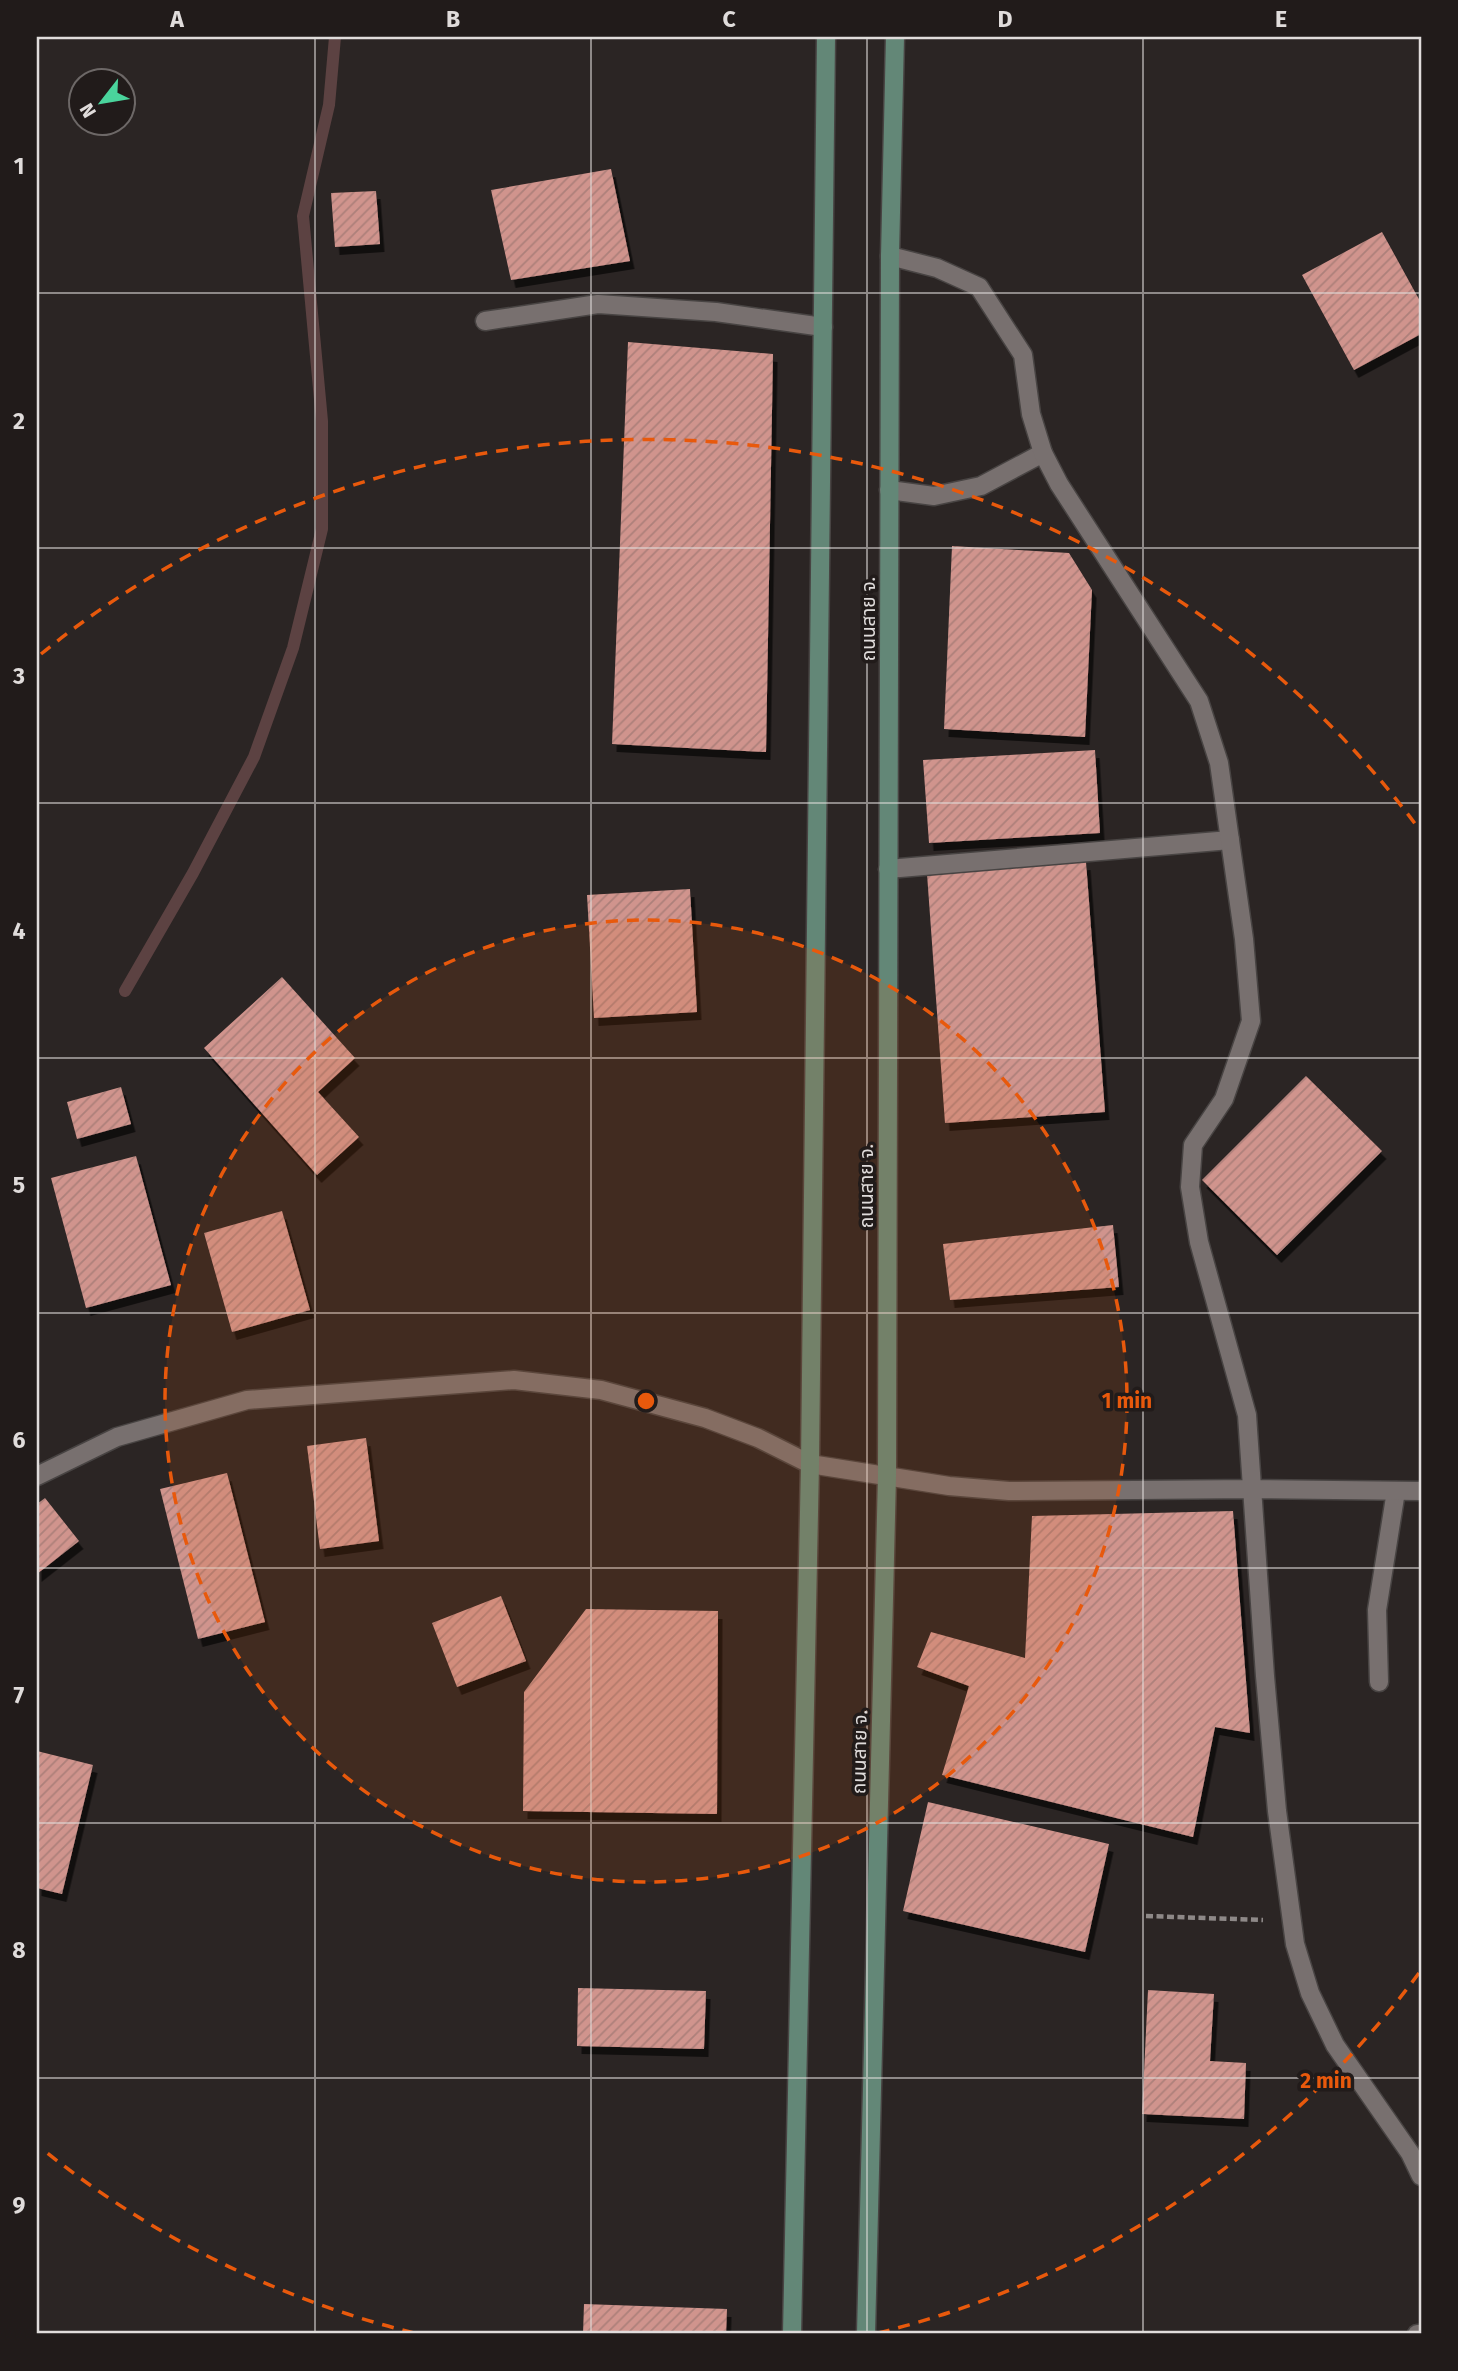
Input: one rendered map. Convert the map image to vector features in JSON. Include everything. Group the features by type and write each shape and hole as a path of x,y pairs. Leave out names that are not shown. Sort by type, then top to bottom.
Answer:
{"main road":[{"path":"792,2334 810,1464 826,37"},
{"name":"ถนนสาย จ.","path":"866,2334 887,1476 890,256 895,37"}],"street":[{"path":"890,256 937,268 979,287 1023,355 1031,414 1043,453 1059,484 1199,701 1219,762 1251,1021 1224,1099 1193,1145 1190,1187 1199,1242 1247,1415 1277,1811 1295,1944 1310,1993 1335,2045 1410,2154 1421,2176"},
{"path":"485,321 598,304 716,312 823,327"},
{"path":"889,490 934,496 981,486 1043,453"},
{"path":"888,869 1230,840"},
{"path":"37,1476 117,1437 247,1400 514,1380 601,1390 705,1418 758,1438 810,1464 950,1486 1009,1491 1254,1489 1421,1492"},
{"path":"1378,1682 1377,1610 1396,1491"}],"path":[{"path":"1146,1916 1292,1921"}],"building":[{"path":"611,169 630,261 511,280 491,190"},
{"path":"376,191 380,244 335,247 331,193"},
{"path":"1382,232 1421,303 1421,334 1354,370 1302,275"},
{"path":"628,342 773,354 766,752 612,744"},
{"path":"952,546 1069,553 1092,590 1085,737 944,729"},
{"path":"1095,750 1100,833 929,843 923,760"},
{"path":"1086,862 1105,1112 945,1123 927,874"},
{"path":"690,889 697,1012 594,1018 587,895"},
{"path":"282,977 355,1058 318,1092 359,1137 317,1175 204,1048"},
{"path":"1306,1076 1382,1151 1277,1255 1202,1180"},
{"path":"121,1087 131,1124 77,1139 67,1102"},
{"path":"136,1156 171,1285 86,1308 51,1178"},
{"path":"282,1211 310,1310 232,1332 204,1233"},
{"path":"1113,1225 1119,1287 950,1300 943,1244"},
{"path":"366,1438 379,1541 320,1549 307,1446"},
{"path":"227,1473 265,1622 198,1639 160,1489"},
{"path":"45,1498 79,1541 37,1574 37,1504"},
{"path":"1233,1511 1250,1733 1215,1727 1193,1837 942,1775 969,1686 917,1667 931,1632 1025,1658 1032,1516"},
{"path":"501,1596 526,1661 457,1687 432,1623"},
{"path":"586,1609 718,1611 717,1814 523,1811 524,1692"},
{"path":"37,1751 93,1765 62,1894 37,1888"},
{"path":"928,1802 1109,1844 1085,1952 903,1911"},
{"path":"578,1988 706,1991 704,2049 577,2046"},
{"path":"1148,1990 1214,1994 1210,2061 1246,2063 1244,2119 1142,2114"},
{"path":"584,2304 727,2309 726,2334 583,2334"}],"waterway":[{"path":"125,991 193,873 254,757 293,648 322,529 322,421 303,216 329,105 335,37"}]}
